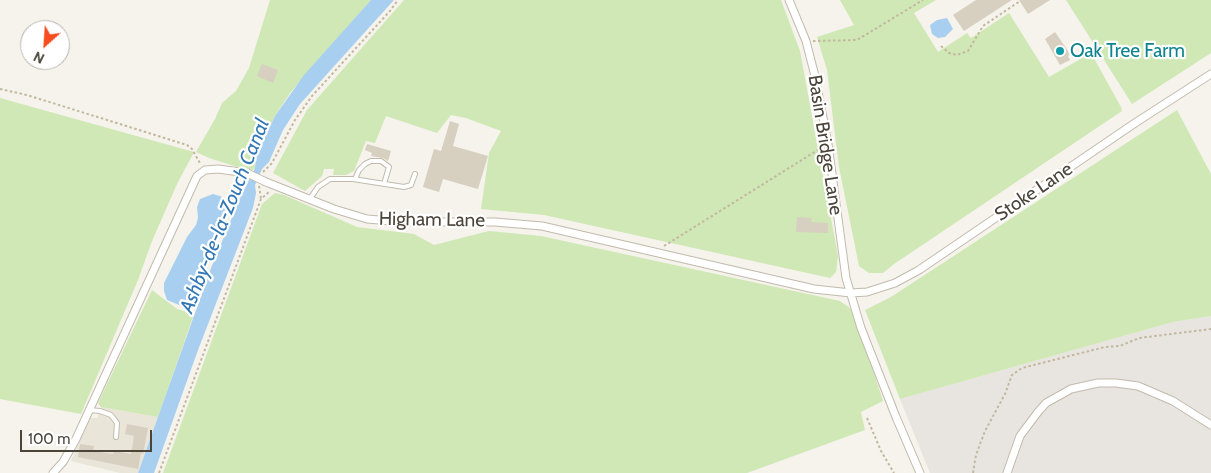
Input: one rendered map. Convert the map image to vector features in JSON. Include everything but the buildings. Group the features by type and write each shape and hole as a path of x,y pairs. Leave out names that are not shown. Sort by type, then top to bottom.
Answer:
{"street":[{"name":"Basin Bridge Lane","path":"789,0 806,41 815,76 828,144 846,278 861,328 889,402 920,473"},
{"name":"Stoke Lane","path":"851,293 878,289 895,283 919,270 1135,123 1211,74"},
{"name":"Higham Lane","path":"205,170 229,169 247,173 309,200 367,219 419,222 495,222 542,226 814,289 851,293"},
{"path":"53,473 64,462 182,205 197,176 205,170"},
{"path":"1007,473 1020,436 1038,412 1046,403 1059,395 1080,387 1098,383 1138,386 1173,401 1211,425"}],"lane":[{"path":"355,179 359,170 365,164 371,161 380,161 389,167 384,184"},
{"path":"309,200 318,187 330,179 355,179 408,187 413,182 415,174"},
{"path":"89,410 111,415 117,423 116,437"}],"path":[{"path":"159,473 261,199 264,170 272,163 295,120 312,96 398,0"},
{"path":"806,41 857,40 923,0"},
{"path":"941,46 949,52 957,54 968,51 983,26 1020,2"},
{"path":"0,89 27,95 187,145 205,170"},
{"path":"656,252 828,144"},
{"path":"261,199 276,186"},
{"path":"973,473 976,455 985,431 1005,394 1012,375 1022,368 1097,348 1120,346 1139,338 1211,329"},
{"path":"867,418 880,451 894,473"}],"shaded area":[{"path":"1211,316 1211,473 930,473 900,399 1173,322"},
{"path":"101,407 158,417 138,473 120,473 71,461 90,418 97,418"}],"green space":[{"path":"270,0 371,0 290,93 275,116 262,143 256,158 255,168 250,171 196,152 222,103 236,91 249,68"},
{"path":"404,0 781,0 800,51 838,256 836,272 830,278 544,215 481,209 489,153 501,131 466,118 451,115 437,133 386,116 375,143 366,141 354,171 346,175 333,175 334,169 324,169 322,176 305,191 273,173 307,110"},
{"path":"840,0 936,0 914,13 938,52 967,33 971,38 1009,13 1049,77 1091,53 1122,111 883,273 869,273 859,266 839,167 827,70 817,37 854,25"},
{"path":"1066,0 1211,0 1211,53 1132,104"},
{"path":"0,98 194,152 177,184 152,241 138,280 81,414 0,399"},
{"path":"1177,110 1211,174 1211,316 1173,322 900,399 865,310 891,297"},
{"path":"275,193 284,195 357,227 414,234 434,245 489,231 541,236 840,301 850,308 857,321 883,401 861,412 865,430 747,473 163,473 262,204"},
{"path":"152,290 177,309 194,314 158,417 101,407 98,403"}],"water":[{"path":"371,0 394,0 300,104 283,130 269,162 262,169 255,185 256,193 253,208 198,350 154,473 138,473 211,268 241,196 255,168 256,158 275,116 304,75"},
{"path":"947,18 953,29 945,37 938,38 932,34 930,25 937,20"},
{"path":"213,194 223,197 229,203 194,284 184,304 179,305 167,300 164,283 187,237 196,225 198,218 197,207 200,199"}],"place":[{"name":"Oak Tree Farm","path":"1060,51"}],"water label":[{"name":"Ashby-de-la-Zouch Canal","path":"225,216"}]}
